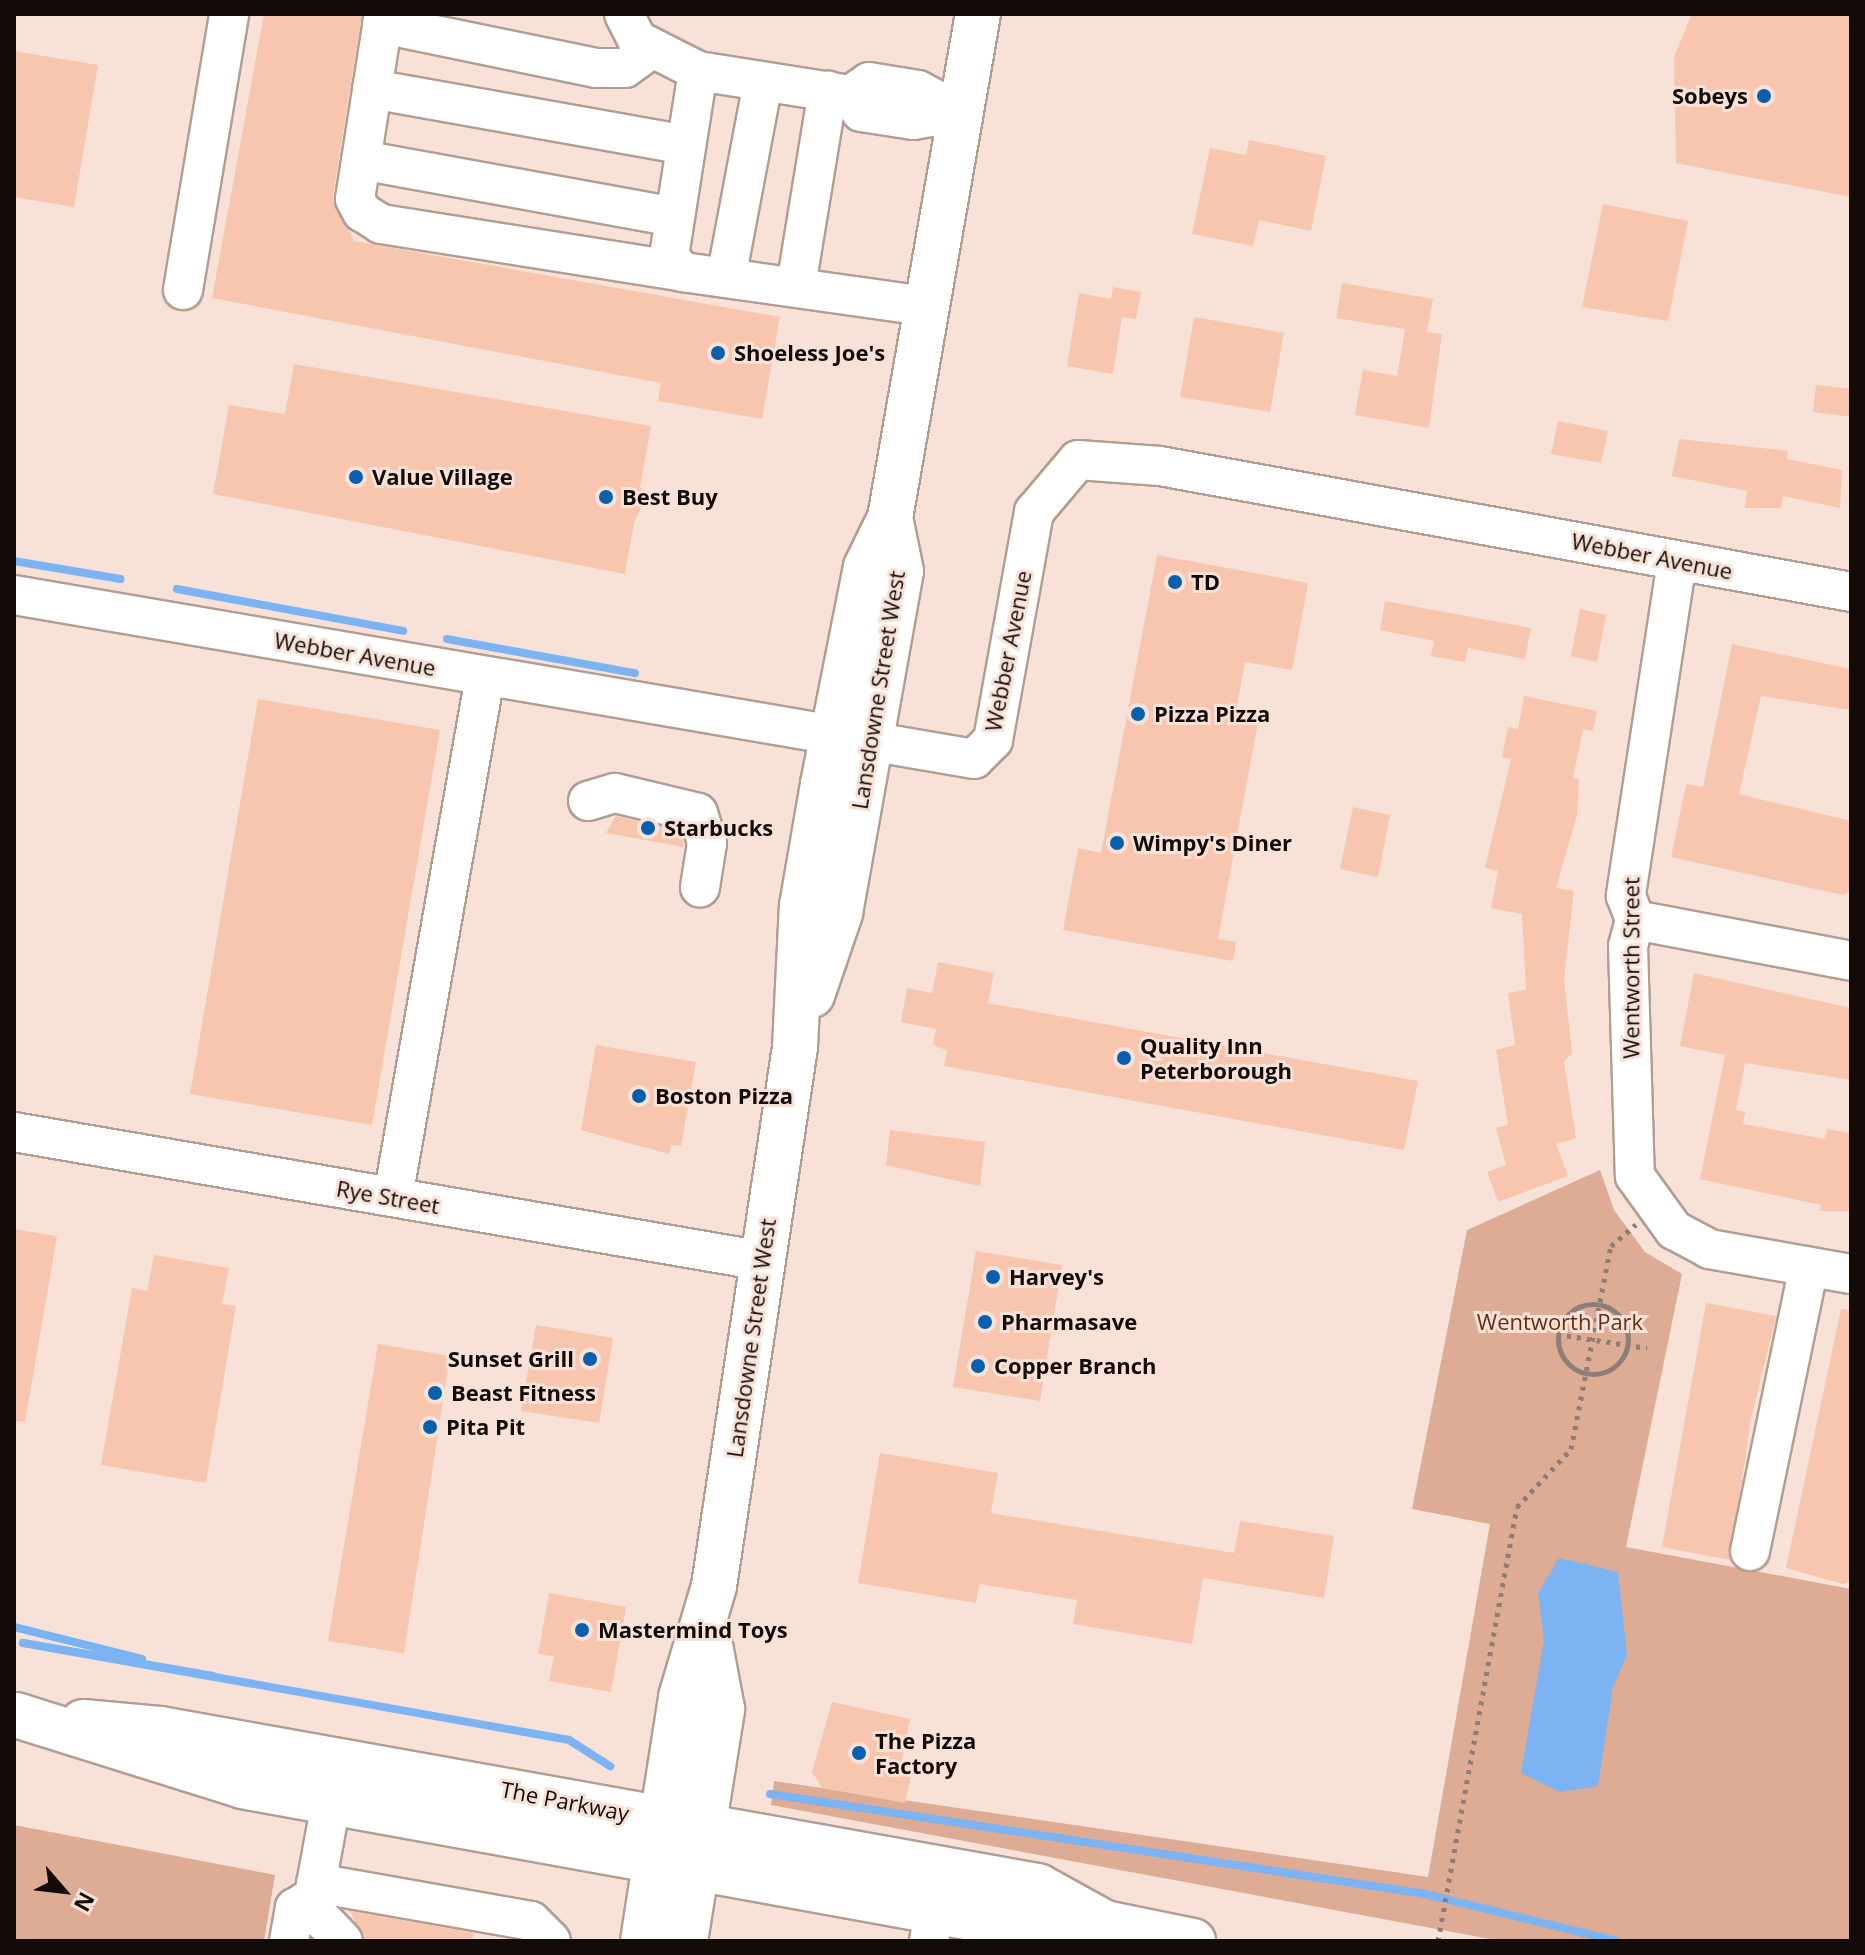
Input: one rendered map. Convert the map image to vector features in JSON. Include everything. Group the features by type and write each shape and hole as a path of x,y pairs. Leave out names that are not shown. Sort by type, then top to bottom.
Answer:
{"main road":[{"name":"Lansdowne Street West","path":"685,1941 679,1844 681,1697 707,1629 795,1047 802,906 852,742 866,567 890,518 978,14"},
{"name":"The Parkway","path":"15,1715 160,1729 679,1844 932,1926 1027,1928 1105,1923 1193,1941"},
{"name":"The Parkway","path":"15,1715 146,1761 331,1803 1038,1886 1105,1923"},
{"name":"Lansdowne Street West","path":"643,1941 679,1844"}],"street":[{"path":"183,290 229,14"},
{"path":"624,14 637,40 698,71 839,93 869,82 894,86 960,112"},
{"path":"653,48 625,68 596,68 383,19 355,199 381,224 683,272 925,306"},
{"path":"683,272 669,257 698,71"},
{"path":"726,278 763,82"},
{"path":"372,89 686,145"},
{"path":"796,286 839,93"},
{"path":"361,160 675,217"},
{"name":"Webber Avenue","path":"14,595 852,742 974,759 993,740 1034,512 1078,460 1160,466 1851,592"},
{"name":"Wentworth Street","path":"1677,561 1626,896 1635,920 1628,946 1635,1176 1674,1230 1709,1249 1851,1274"},
{"path":"393,1197 485,677"},
{"path":"588,801 615,793 698,813 707,843 700,887"},
{"path":"1635,920 1851,961"},
{"name":"Rye Street","path":"14,1132 763,1261"},
{"path":"1750,1551 1809,1267"},
{"path":"331,1803 315,1889 317,1914 343,1941"},
{"path":"289,1941 295,1908 315,1889"},
{"path":"315,1889 531,1921 551,1941"}],"path":[{"path":"1438,1941 1517,1507 1571,1449 1611,1246 1658,1208"},
{"path":"1600,1303 1628,1325 1628,1344 1611,1371 1586,1375 1563,1360 1557,1334 1570,1313 1600,1303"},
{"path":"1557,1334 1647,1348"}],"green space":[{"name":"Wentworth Park","path":"1600,1170 1614,1210 1645,1252 1682,1274 1626,1547 1851,1589 1851,1941 1501,1941 771,1805 774,1781 1428,1877 1490,1524 1412,1509 1467,1230"},
{"path":"14,1825 275,1875 264,1941 14,1941"}],"water":[{"path":"1559,1558 1618,1572 1627,1655 1613,1687 1598,1786 1560,1792 1521,1773 1544,1640 1538,1593"}],"building":[{"path":"264,14 362,14 333,196 354,241 780,317 762,419 658,401 661,383 212,298"},
{"name":"Sobeys","path":"1692,14 1851,14 1851,197 1676,163 1674,57"},
{"path":"14,51 98,65 74,207 14,197"},
{"path":"1249,140 1326,156 1311,231 1259,220 1253,246 1192,234 1210,148 1246,155"},
{"path":"1603,204 1688,221 1668,321 1582,307"},
{"path":"1342,283 1433,299 1427,332 1442,334 1429,428 1355,415 1363,370 1397,376 1405,329 1336,318"},
{"path":"1113,287 1141,292 1136,319 1122,317 1113,374 1067,366 1079,293 1111,299"},
{"path":"1194,317 1284,333 1270,412 1180,397"},
{"path":"294,364 651,426 640,487 648,494 634,523 625,574 213,494 229,405 285,414"},
{"path":"1816,385 1851,389 1851,417 1813,412"},
{"path":"1558,421 1608,431 1601,463 1551,454"},
{"path":"1679,439 1788,451 1787,459 1842,470 1840,508 1783,496 1781,508 1745,508 1747,491 1672,476"},
{"path":"1157,555 1308,583 1292,670 1245,662 1235,717 1258,722 1218,939 1236,942 1233,961 1063,930 1078,848 1101,853"},
{"path":"1385,601 1531,628 1525,659 1468,648 1465,662 1431,656 1434,641 1380,630"},
{"path":"1580,609 1606,615 1597,662 1571,656"},
{"path":"1732,644 1851,669 1851,710 1761,696 1739,794 1851,821 1851,890 1843,895 1671,857 1686,784 1703,787"},
{"path":"1524,696 1597,711 1593,731 1583,729 1573,778 1579,779 1577,815 1556,888 1574,891 1564,979 1572,1053 1564,1062 1576,1138 1556,1144 1568,1176 1498,1202 1487,1172 1506,1165 1496,1128 1508,1125 1496,1050 1515,1045 1508,993 1526,990 1522,914 1491,908 1498,871 1485,868 1511,759 1502,757 1508,727 1518,729"},
{"path":"258,699 440,730 372,1125 190,1094"},
{"path":"1353,807 1390,815 1378,877 1340,869"},
{"path":"616,816 681,831 684,847 606,833"},
{"name":"Quality Inn Peterborough","path":"938,962 994,973 988,1003 1418,1081 1404,1150 944,1066 947,1051 933,1044 936,1029 901,1022 907,988 932,993"},
{"path":"1694,973 1851,1008 1851,1080 1745,1063 1736,1110 1745,1112 1743,1124 1825,1139 1827,1129 1851,1133 1851,1211 1820,1211 1821,1205 1700,1179 1725,1055 1680,1046"},
{"name":"Boston Pizza","path":"596,1045 696,1062 681,1146 671,1145 669,1154 581,1130"},
{"path":"890,1130 985,1142 980,1186 886,1165"},
{"path":"14,1229 57,1236 25,1422 14,1421"},
{"path":"976,1251 1062,1265 1040,1401 953,1387"},
{"path":"154,1255 229,1268 222,1304 236,1306 206,1483 101,1465 132,1288 147,1291"},
{"path":"1706,1303 1776,1316 1751,1419 1730,1560 1662,1547"},
{"path":"1841,1309 1851,1310 1851,1581 1843,1584 1786,1568"},
{"path":"536,1325 613,1338 599,1423 521,1411"},
{"path":"378,1344 450,1356 404,1653 328,1641"},
{"path":"880,1453 998,1473 991,1513 1234,1553 1240,1521 1334,1536 1324,1598 1203,1578 1192,1644 1073,1624 1077,1600 979,1584 976,1603 858,1583"},
{"name":"Mastermind Toys","path":"549,1593 626,1607 611,1692 549,1681 554,1656 538,1654"},
{"name":"The Pizza Factory","path":"832,1702 910,1719 900,1769 912,1772 905,1803 822,1788 812,1772"},
{"path":"350,1911 474,1933 473,1941 364,1941"}],"waterway":[{"path":"14,561 120,579"},
{"path":"177,589 403,631"},
{"path":"447,639 635,673"},
{"path":"14,1627 142,1659"},
{"path":"213,1676 23,1643 569,1740 610,1766"},
{"path":"770,1794 1425,1894 1616,1941"}],"place":[{"name":"Sobeys","path":"1764,96"},
{"name":"Shoeless Joe's","path":"718,353"},
{"name":"Value Village","path":"356,477"},
{"name":"Best Buy","path":"606,497"},
{"name":"TD","path":"1175,582"},
{"name":"Pizza Pizza","path":"1138,714"},
{"name":"Starbucks","path":"648,828"},
{"name":"Wimpy's Diner","path":"1117,843"},
{"name":"Quality Inn Peterborough","path":"1124,1058"},
{"name":"Boston Pizza","path":"639,1096"},
{"name":"Harvey's","path":"993,1277"},
{"name":"Pharmasave","path":"985,1322"},
{"name":"Sunset Grill","path":"590,1359"},
{"name":"Copper Branch","path":"978,1366"},
{"name":"Beast Fitness","path":"435,1393"},
{"name":"Pita Pit","path":"430,1427"},
{"name":"Mastermind Toys","path":"582,1630"},
{"name":"The Pizza Factory","path":"859,1753"}]}
